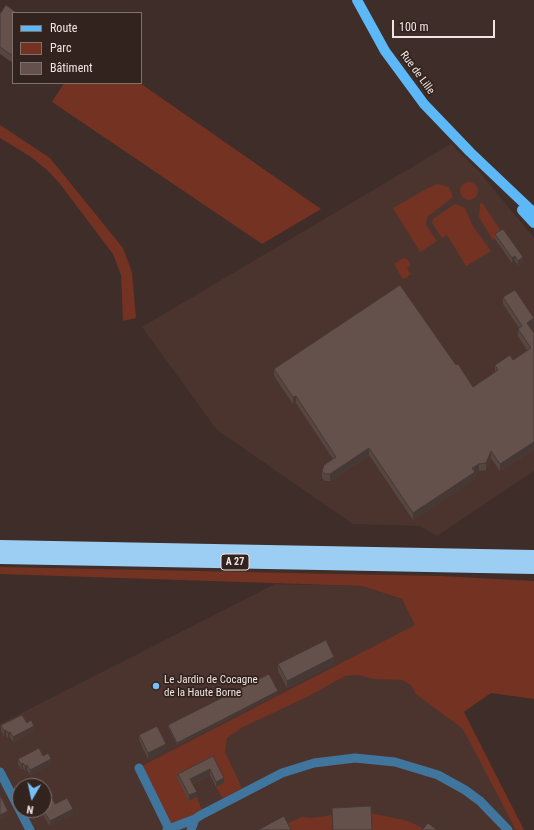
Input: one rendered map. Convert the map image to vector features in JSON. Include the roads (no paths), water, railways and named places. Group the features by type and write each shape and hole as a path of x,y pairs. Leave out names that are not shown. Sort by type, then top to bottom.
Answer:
{"highway":[{"name":"A 27","path":"0,546 534,556"},
{"name":"A 27","path":"0,558 534,568"},
{"path":"470,566 534,572"}],"main road":[{"name":"Rue de Lille","path":"357,0 385,51 431,112 470,152 534,213"},
{"name":"Rue de Lille","path":"470,152 534,223"}],"street":[{"path":"139,768 168,829 194,819 260,784 292,770 328,760 367,758 408,765 438,775 480,801 508,830"},
{"path":"0,772 30,830"},
{"path":"191,830 194,819"}],"place":[{"name":"Le Jardin de Cocagne de la Haute Borne","path":"156,686"}]}
